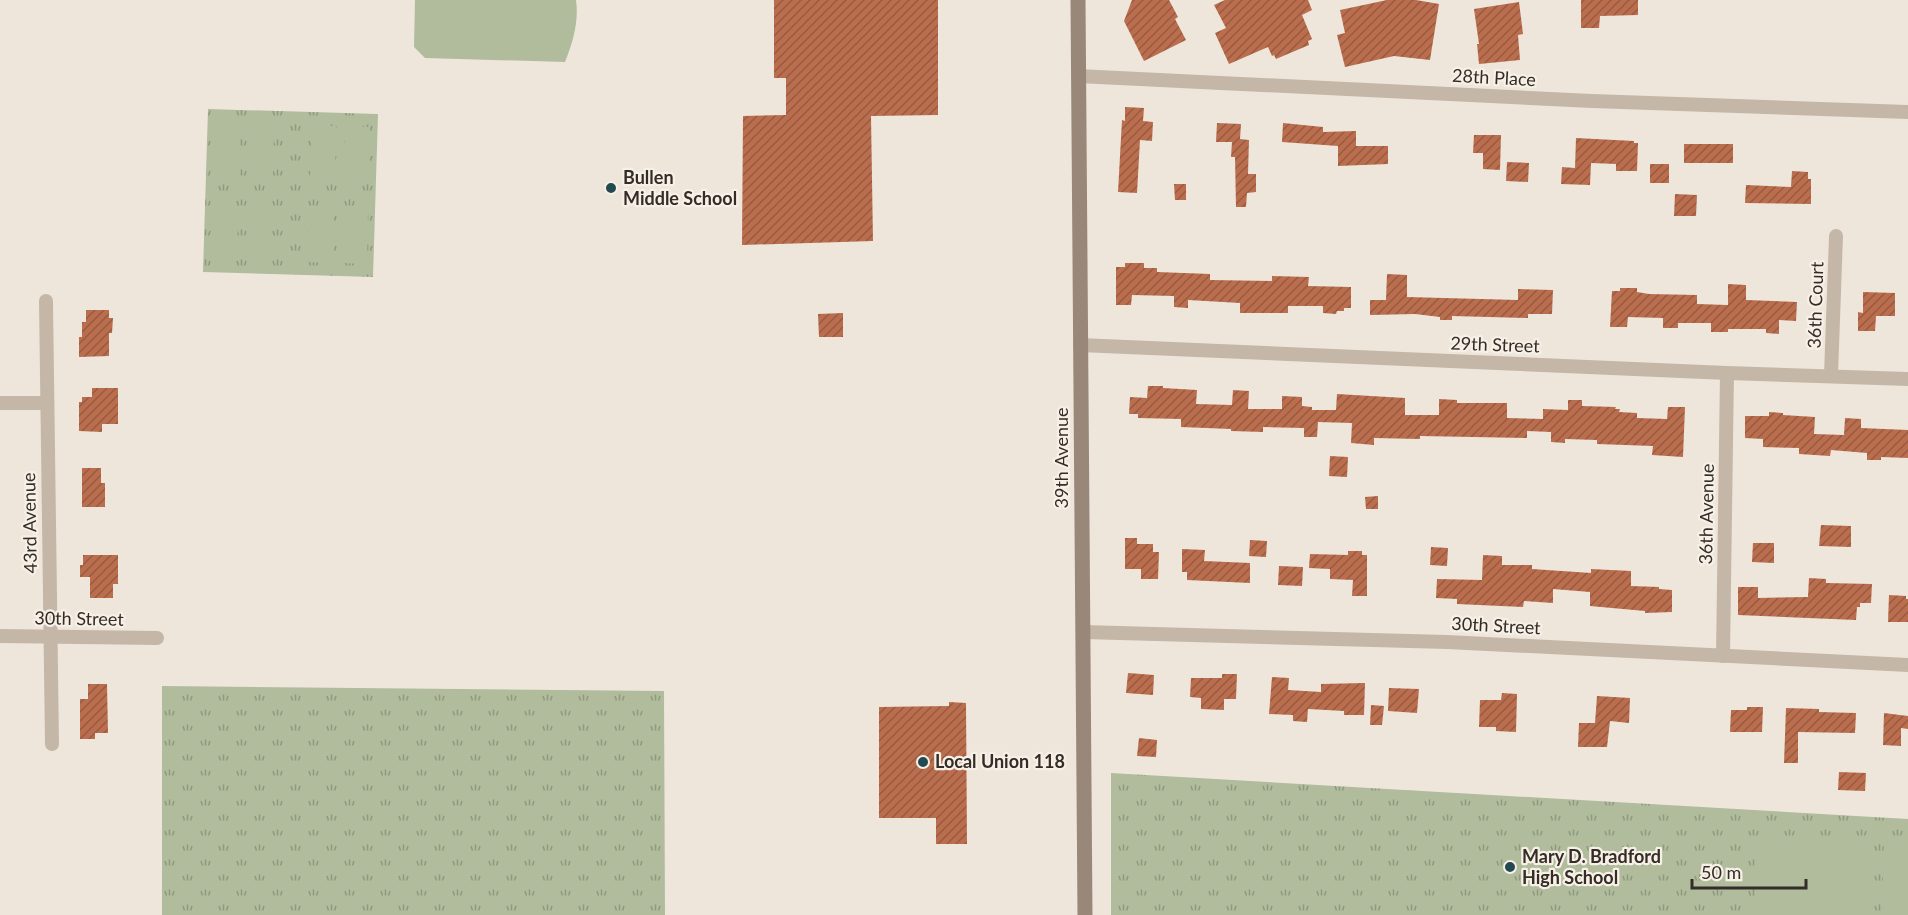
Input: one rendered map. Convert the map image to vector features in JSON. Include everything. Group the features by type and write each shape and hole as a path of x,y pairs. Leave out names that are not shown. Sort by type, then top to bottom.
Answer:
{"street":[{"name":"39th Avenue","path":"1078,0 1085,915"},
{"name":"28th Place","path":"1078,76 1581,100 1908,112"},
{"name":"36th Court","path":"1831,375 1836,236"},
{"name":"43rd Avenue","path":"46,301 52,744"},
{"name":"29th Street","path":"1080,345 1908,379"},
{"name":"36th Avenue","path":"1723,656 1727,373"},
{"path":"0,403 46,403"},
{"name":"30th Street","path":"1083,632 1447,642 1908,665"},
{"name":"30th Street","path":"0,636 157,638"}],"green space":[{"path":"415,0 576,0 575,31 565,62 425,58 414,47"},
{"path":"208,109 378,114 373,277 203,272"},
{"path":"216,123 240,123 239,177 215,176"},
{"path":"249,124 274,124 273,178 248,177"},
{"path":"312,126 336,126 335,179 310,179"},
{"path":"345,126 370,127 369,180 344,179"},
{"path":"214,206 238,207 237,260 213,260"},
{"path":"247,208 271,208 270,261 246,261"},
{"path":"309,209 334,210 333,263 308,262"},
{"path":"343,210 368,210 367,264 342,263"},
{"path":"162,686 664,691 665,915 162,915"},
{"name":"Mary D. Bradford High School","path":"1111,773 1908,819 1908,915 1111,915"},
{"path":"1757,840 1868,844 1866,915 1754,915"},
{"path":"1884,842 1908,843 1908,915 1882,915"}],"building":[{"path":"774,0 938,0 938,115 871,116 873,241 742,245 743,116 786,115 786,78 774,78"},
{"path":"1132,0 1169,0 1178,17 1175,19 1186,40 1144,61 1124,21"},
{"path":"1225,0 1308,0 1312,10 1302,15 1312,39 1308,41 1309,45 1276,59 1268,47 1229,64 1215,33 1226,28 1214,5"},
{"path":"1387,0 1416,0 1439,4 1430,60 1394,56 1345,67 1337,35 1345,33 1340,10"},
{"path":"1581,0 1638,0 1638,15 1600,16 1599,28 1581,28"},
{"path":"1519,2 1523,34 1518,35 1520,60 1479,64 1477,44 1479,44 1474,9"},
{"path":"1125,107 1144,108 1143,121 1153,122 1152,141 1140,140 1137,193 1118,192 1122,120 1125,121"},
{"path":"1217,123 1241,124 1240,139 1249,140 1248,174 1256,174 1256,192 1247,193 1246,207 1236,207 1235,157 1231,157 1232,142 1216,142"},
{"path":"1283,123 1323,127 1323,132 1356,131 1356,146 1388,146 1388,164 1338,166 1338,146 1282,142"},
{"path":"1474,135 1501,135 1500,170 1483,169 1483,153 1473,153"},
{"path":"1576,138 1638,143 1637,171 1616,171 1616,164 1591,163 1590,185 1561,184 1562,167 1575,168"},
{"path":"1684,144 1733,144 1733,163 1684,163"},
{"path":"1507,162 1529,163 1528,182 1506,181"},
{"path":"1650,164 1669,164 1669,183 1650,183"},
{"path":"1792,171 1808,172 1808,179 1811,179 1811,204 1745,203 1746,185 1791,187"},
{"path":"1174,184 1186,184 1186,200 1175,200"},
{"path":"1675,194 1697,195 1696,216 1674,216"},
{"path":"1125,263 1144,263 1144,268 1157,268 1157,272 1210,274 1210,280 1272,281 1272,276 1309,277 1308,286 1351,287 1351,308 1344,308 1344,311 1337,311 1336,314 1323,313 1323,306 1288,306 1288,313 1240,313 1240,303 1188,300 1188,308 1174,307 1174,296 1132,295 1131,305 1116,305 1116,267 1125,267"},
{"path":"1387,274 1407,275 1407,297 1518,300 1518,289 1553,290 1552,314 1528,314 1528,318 1452,316 1452,320 1440,320 1440,317 1415,314 1370,315 1370,300 1386,300"},
{"path":"1728,284 1746,285 1746,300 1797,302 1796,321 1779,320 1779,334 1766,333 1766,329 1728,329 1728,332 1711,332 1711,323 1678,323 1678,328 1663,328 1663,318 1628,317 1627,327 1610,327 1612,291 1620,291 1620,288 1637,288 1637,292 1649,294 1697,295 1697,304 1728,305"},
{"path":"1863,292 1895,293 1895,316 1876,316 1875,331 1858,331 1858,312 1863,313"},
{"path":"86,310 109,310 109,318 113,318 112,333 109,333 109,356 79,357 79,337 82,337 82,322 86,322"},
{"path":"843,313 843,337 819,337 818,314"},
{"path":"1148,386 1197,390 1196,404 1232,405 1233,390 1249,391 1248,409 1282,409 1282,396 1302,397 1302,406 1312,407 1312,410 1336,410 1337,394 1405,398 1405,415 1439,415 1439,399 1457,400 1457,403 1507,403 1507,418 1543,419 1543,409 1568,410 1568,400 1582,400 1582,406 1616,407 1615,409 1620,409 1619,412 1637,413 1637,418 1667,419 1668,407 1685,407 1683,457 1652,455 1653,446 1597,444 1597,440 1565,439 1565,443 1551,442 1551,432 1527,431 1527,438 1420,436 1420,439 1374,438 1374,445 1351,443 1352,423 1318,422 1317,437 1304,437 1304,428 1263,427 1263,432 1181,427 1181,419 1138,418 1138,414 1129,414 1130,397 1147,398"},
{"path":"92,388 118,388 118,424 102,424 102,432 79,431 79,402 82,402 82,397 92,397"},
{"path":"1769,412 1815,417 1814,434 1844,435 1845,418 1861,419 1861,428 1908,430 1908,458 1881,457 1881,460 1867,460 1867,453 1831,450 1830,456 1799,454 1799,448 1763,447 1763,439 1745,438 1745,416 1769,416"},
{"path":"1330,456 1348,457 1347,477 1329,476"},
{"path":"82,468 101,468 101,483 105,483 105,507 82,507"},
{"path":"1378,496 1378,509 1366,509 1365,497"},
{"path":"1821,525 1851,526 1851,547 1819,546"},
{"path":"1125,538 1137,538 1137,544 1153,544 1153,552 1159,552 1158,579 1141,579 1141,569 1125,569"},
{"path":"1250,540 1267,541 1266,557 1249,556"},
{"path":"1753,543 1774,543 1774,563 1752,562"},
{"path":"1431,547 1448,548 1447,566 1430,565"},
{"path":"1182,549 1205,550 1204,561 1250,563 1250,583 1187,580 1187,572 1182,572"},
{"path":"1348,551 1362,551 1362,555 1367,555 1367,596 1352,596 1353,580 1330,579 1330,569 1309,568 1310,554 1348,555"},
{"path":"83,555 118,555 118,584 113,584 113,598 90,598 90,577 80,577"},
{"path":"1483,555 1502,556 1502,565 1532,565 1532,569 1591,573 1591,569 1631,571 1631,586 1672,590 1672,612 1645,613 1645,611 1590,606 1590,592 1553,589 1553,603 1524,601 1523,607 1457,604 1457,599 1436,598 1437,579 1482,580"},
{"path":"1279,566 1303,567 1302,586 1278,585"},
{"path":"1809,578 1826,579 1826,583 1872,584 1871,603 1860,603 1860,607 1857,607 1856,620 1738,615 1738,587 1758,587 1758,598 1808,597"},
{"path":"1889,595 1906,596 1908,622 1888,622"},
{"path":"1128,673 1154,675 1153,695 1126,693"},
{"path":"1222,674 1237,674 1236,699 1224,699 1224,710 1201,709 1201,698 1190,697 1191,678 1222,678"},
{"path":"1272,677 1289,678 1288,690 1321,692 1321,684 1365,683 1364,715 1344,715 1344,711 1308,709 1307,722 1293,721 1293,715 1269,714"},
{"path":"88,684 107,684 108,733 95,733 95,739 80,739 80,699 88,699"},
{"path":"1389,688 1419,689 1417,713 1388,711"},
{"path":"1502,693 1517,694 1516,732 1496,731 1496,727 1479,727 1480,700 1501,700"},
{"path":"1597,696 1630,698 1629,723 1610,721 1607,747 1578,747 1579,723 1595,723"},
{"name":"Local Union 118","path":"949,702 966,703 967,844 936,844 936,818 879,818 879,707 949,706"},
{"path":"1371,705 1384,706 1382,725 1370,725"},
{"path":"1747,707 1763,707 1762,732 1730,732 1731,710 1747,710"},
{"path":"1786,708 1856,713 1855,733 1798,732 1798,763 1784,763"},
{"path":"1884,713 1908,716 1908,729 1901,728 1901,746 1883,745"},
{"path":"1139,738 1157,740 1156,757 1137,756"},
{"path":"1839,772 1866,773 1865,791 1838,790"}],"place":[{"name":"Bullen Middle School","path":"611,188"},
{"name":"Local Union 118","path":"923,762"},
{"name":"Mary D. Bradford High School","path":"1510,867"}]}
